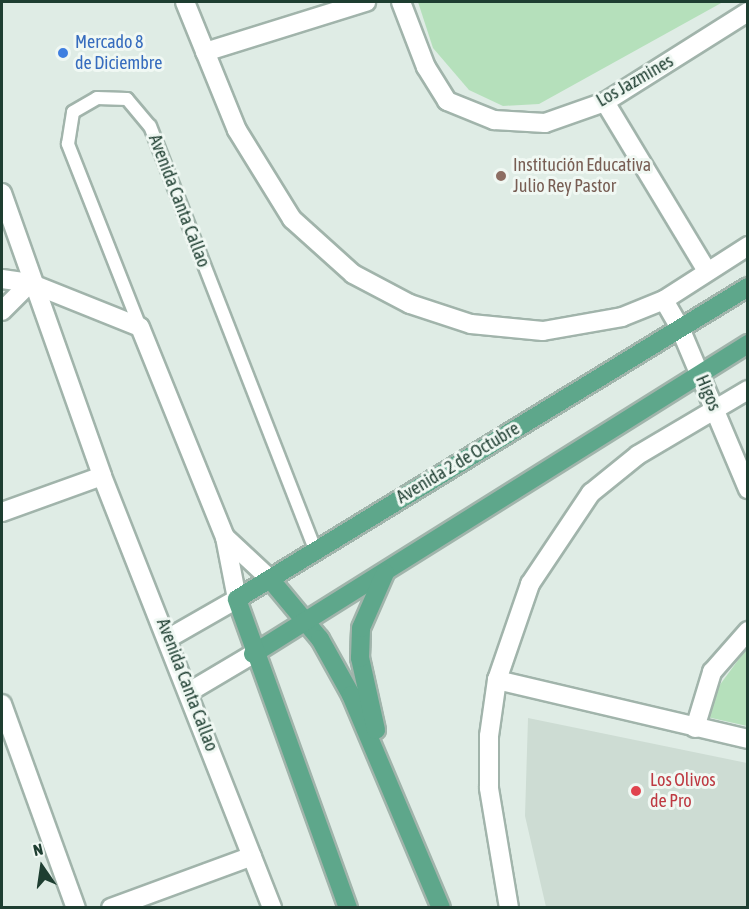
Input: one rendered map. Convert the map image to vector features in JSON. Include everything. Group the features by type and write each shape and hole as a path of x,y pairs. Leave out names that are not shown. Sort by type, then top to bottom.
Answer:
{"main road":[{"name":"Avenida 2 de Octubre","path":"237,599 747,287"},
{"path":"253,654 747,344"},
{"path":"383,761 360,658 371,596 388,568"},
{"name":"Avenida Canta Callao","path":"270,579 308,621 383,761 441,908"},
{"name":"Avenida Canta Callao","path":"237,599 253,654 348,908"}],"street":[{"path":"185,2 237,130 292,219 352,274 410,304 471,324 543,331 622,318 664,300 747,246"},
{"path":"205,52 366,2"},
{"name":"Los Jazmines","path":"401,2 426,67 447,101 494,120 545,123 605,102 747,12"},
{"path":"605,102 707,271"},
{"name":"Avenida Canta Callao","path":"2,193 30,283 102,476 169,638 272,908"},
{"path":"2,279 30,283 140,327"},
{"path":"2,311 30,283"},
{"name":"Higos","path":"664,300 680,328 700,373 747,489"},
{"name":"Avenida Canta Callao","path":"140,327 225,537 237,599"},
{"path":"509,908 489,788 496,680 530,584 559,534 591,493 638,455 747,390"},
{"path":"2,512 102,476"},
{"name":"Avenida Canta Callao","path":"225,537 270,579"},
{"name":"Avenida 2 de Octubre","path":"169,638 237,599"},
{"path":"695,728 712,672 747,631"},
{"path":"189,692 253,654"},
{"path":"496,680 747,739"},
{"path":"2,704 76,908"},
{"path":"111,908 252,856"}],"lane":[{"name":"Avenida Canta Callao","path":"140,327 68,144 73,112 97,98 128,99 150,126 316,552"}],"shaded area":[{"name":"Los Olivos de Pro","path":"528,718 747,763 747,907 546,907 525,816"}],"green space":[{"path":"418,2 723,2 539,104 503,106 469,90 433,48"},
{"path":"747,648 747,726 707,717 719,686"}],"place":[{"name":"Mercado 8 de Diciembre","path":"63,53"},
{"name":"Institución Educativa Julio Rey Pastor","path":"501,176"},
{"name":"Los Olivos de Pro","path":"636,791"}]}
